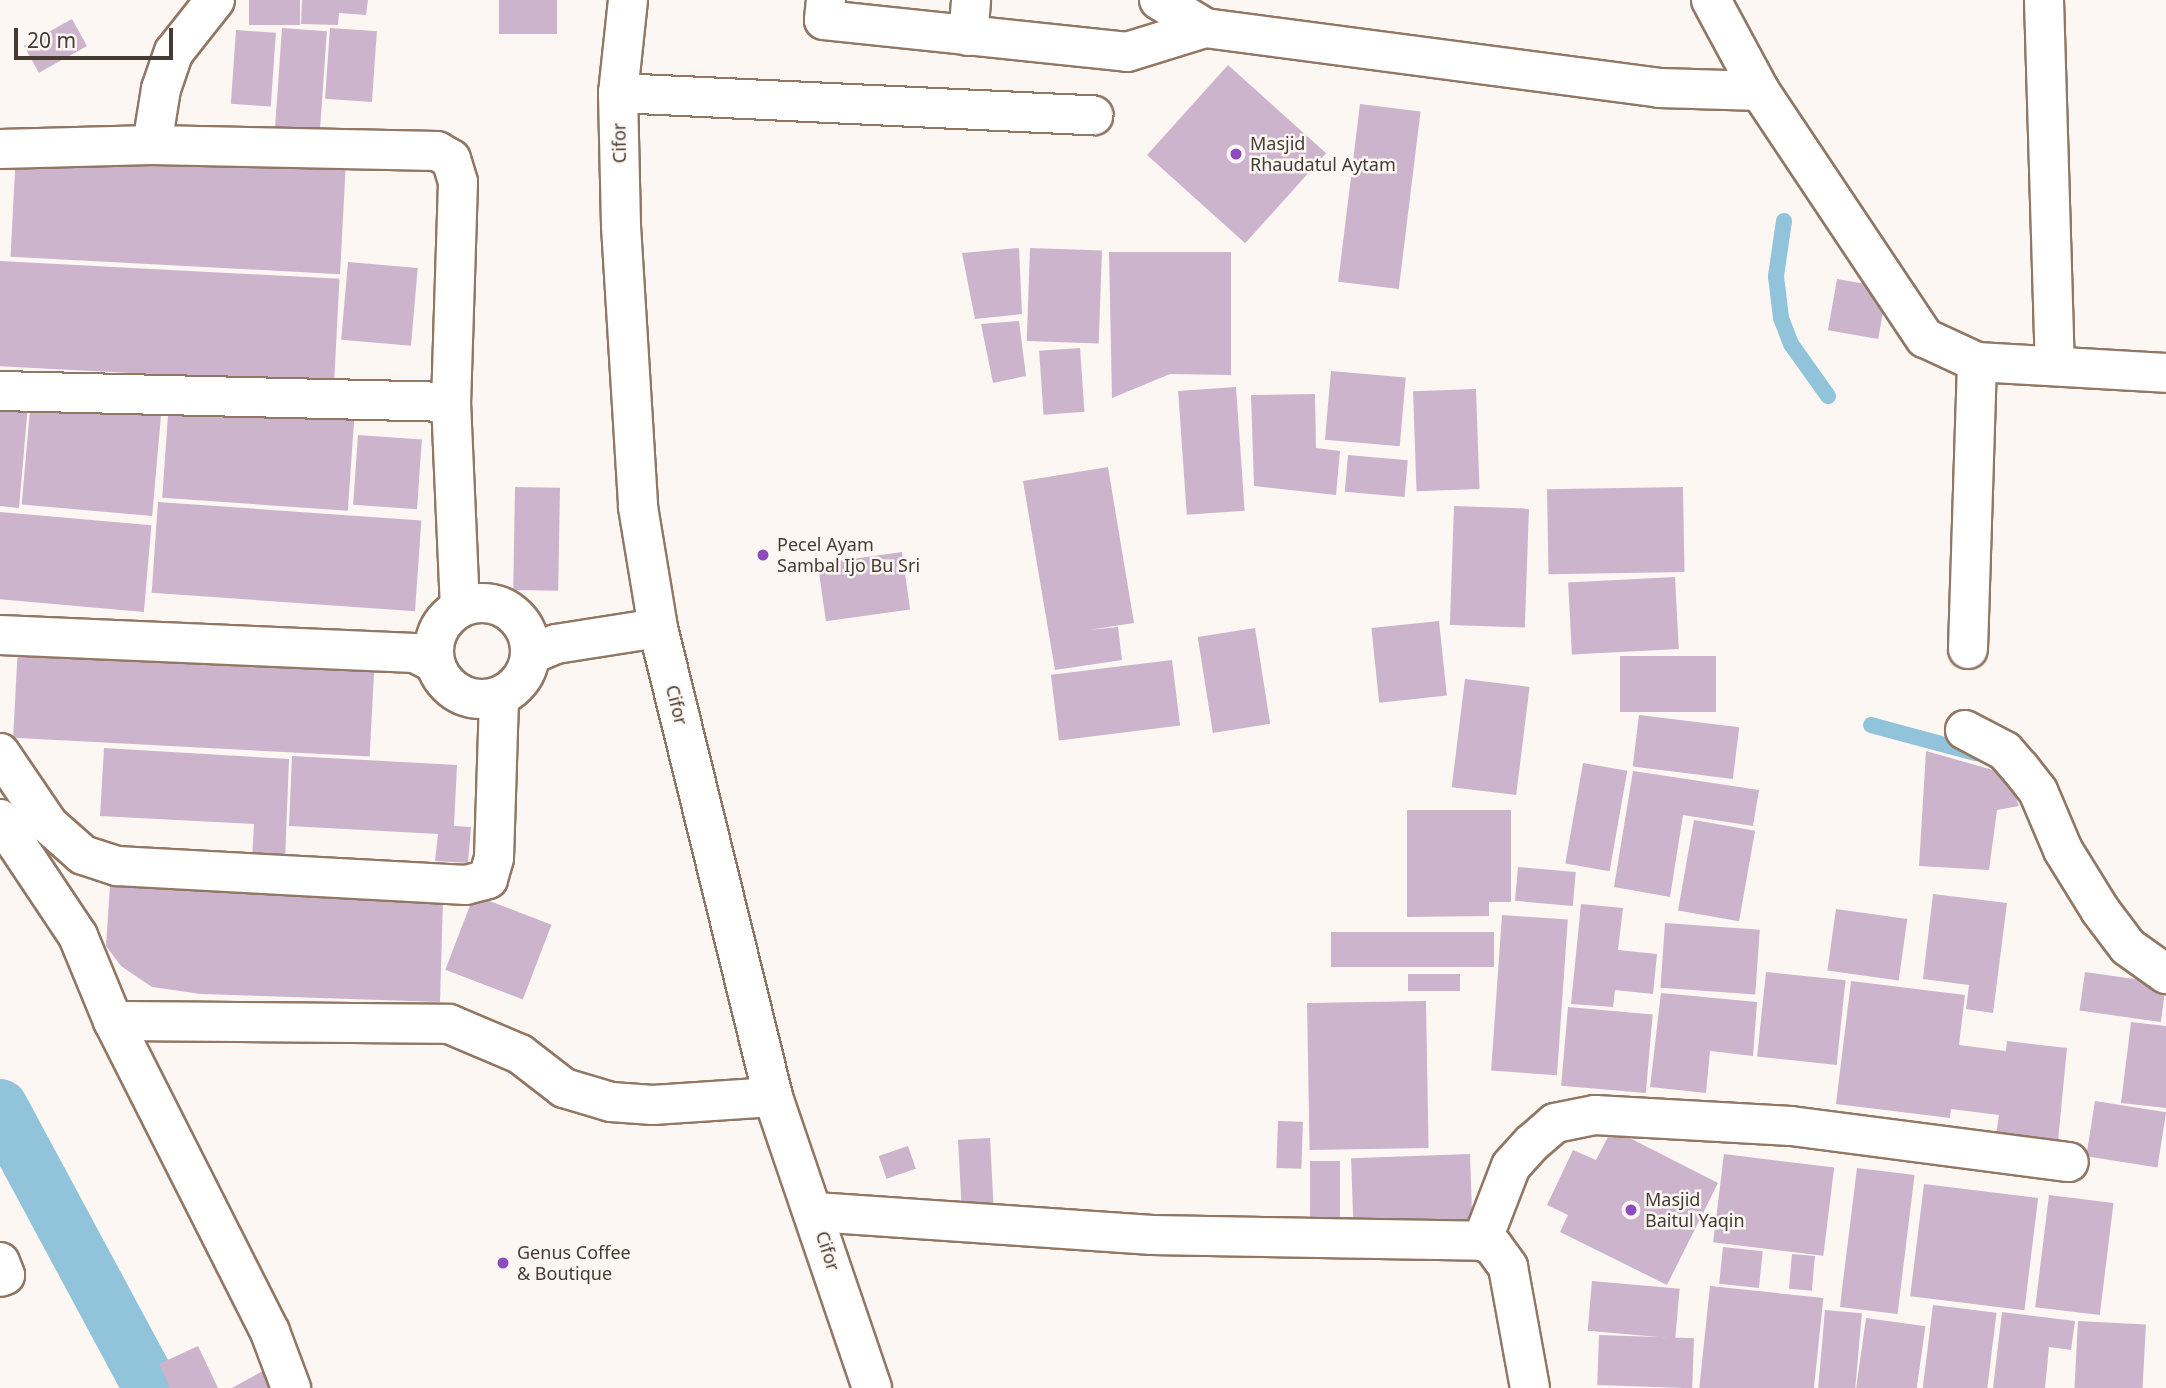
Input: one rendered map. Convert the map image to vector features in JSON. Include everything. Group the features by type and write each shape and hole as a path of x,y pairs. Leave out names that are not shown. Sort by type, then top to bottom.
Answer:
{"street":[{"path":"152,145 161,89 174,52 215,0"},
{"name":"Cifor","path":"628,0 618,93 638,507 658,628 773,1097 815,1212 872,1388"},
{"path":"826,0 824,20 970,18 1127,52 1205,28"},
{"path":"1159,0 1205,28 1659,88 1760,91"},
{"path":"1711,0 1760,91 1925,338 1977,362 2166,373"},
{"path":"2044,0 2055,366"},
{"path":"618,93 1093,115"},
{"path":"0,149 152,145 437,152 451,159 458,182 451,402 464,597 438,629 428,654"},
{"path":"1968,649 1977,362"},
{"path":"0,391 451,402"},
{"path":"464,597 506,609 538,645"},
{"path":"538,645 658,628"},
{"path":"0,635 428,654"},
{"path":"0,753 49,825 83,855 117,866 466,885 488,879 494,858 495,705 514,687 538,645"},
{"path":"428,654 455,690 495,705"},
{"path":"1965,730 2005,751 2020,768 2038,791 2063,850 2100,910 2128,947 2166,974"},
{"path":"0,819 78,936 113,1021 270,1332 291,1388"},
{"path":"113,1021 449,1024 520,1054 564,1088 611,1102 653,1105 773,1097"},
{"path":"1482,1241 1511,1166 1525,1150 1555,1123 1595,1115 1791,1126 2070,1162"},
{"path":"815,1212 1152,1235 1482,1241 1493,1246 1508,1267 1530,1388"},
{"path":"0,1262 5,1275 0,1278"}],"building":[{"path":"249,0 300,0 300,25 249,25"},
{"path":"302,0 368,0 366,15 339,13 338,25 301,24"},
{"path":"499,0 557,0 557,34 499,34"},
{"path":"72,19 87,46 39,73 24,46"},
{"path":"282,28 327,31 320,133 275,130"},
{"path":"330,28 377,31 372,102 325,99"},
{"path":"236,30 276,33 271,107 231,104"},
{"name":"Masjid Rhaudatul Aytam","path":"1228,65 1326,153 1245,243 1147,155"},
{"path":"1360,104 1421,111 1399,289 1338,282"},
{"path":"16,152 346,169 340,274 11,257"},
{"path":"1019,248 1022,314 975,319 962,253"},
{"path":"1030,248 1102,251 1099,343 1027,341"},
{"path":"1109,252 1231,252 1231,375 1170,374 1112,398"},
{"path":"0,261 340,279 334,384 0,366"},
{"path":"348,262 418,268 411,346 341,340"},
{"path":"1837,279 1887,288 1878,339 1828,330"},
{"path":"1019,321 1026,376 993,383 981,324"},
{"path":"1080,348 1084,412 1044,415 1039,351"},
{"path":"1331,371 1406,378 1400,446 1325,440"},
{"path":"1236,387 1245,511 1187,515 1178,391"},
{"path":"1476,389 1479,489 1417,491 1413,391"},
{"path":"1315,394 1316,448 1340,451 1336,495 1254,486 1251,395"},
{"path":"31,398 162,409 152,516 22,505"},
{"path":"169,401 355,414 348,511 162,498"},
{"path":"0,403 28,405 19,508 0,506"},
{"path":"358,435 422,439 417,509 353,505"},
{"path":"1348,455 1408,460 1405,497 1345,492"},
{"path":"1108,467 1134,623 1089,630 1118,627 1122,660 1055,670 1023,481"},
{"path":"515,487 560,488 558,591 513,590"},
{"path":"1683,487 1684,572 1549,574 1547,489"},
{"path":"158,502 421,520 415,611 152,593"},
{"path":"1454,506 1529,509 1525,628 1450,625"},
{"path":"0,512 151,525 144,612 0,599"},
{"path":"902,552 910,609 826,621 818,564"},
{"path":"1675,577 1679,649 1572,655 1568,583"},
{"path":"1439,621 1447,696 1379,703 1371,628"},
{"path":"1255,628 1270,724 1213,733 1198,637"},
{"path":"18,645 375,664 370,757 13,738"},
{"path":"1620,656 1716,656 1716,712 1620,712"},
{"path":"1172,660 1180,726 1059,740 1051,675"},
{"path":"1465,679 1530,687 1516,795 1452,787"},
{"path":"1639,715 1739,727 1733,779 1633,767"},
{"path":"104,748 289,759 285,861 252,860 254,824 100,816"},
{"path":"1926,751 2007,774 2019,806 1997,810 1989,870 1919,866"},
{"path":"292,756 457,765 454,826 471,827 468,863 435,861 438,834 289,826"},
{"path":"1583,763 1627,771 1610,871 1565,863"},
{"path":"1633,771 1759,790 1753,826 1683,815 1670,897 1614,887"},
{"path":"1407,810 1511,810 1511,902 1489,902 1489,916 1407,917"},
{"path":"1694,820 1755,831 1739,921 1678,911"},
{"path":"1518,867 1576,872 1573,906 1515,901"},
{"path":"110,885 443,899 440,1002 201,994 152,987 121,966 106,946"},
{"path":"1933,894 2007,903 1993,1013 1966,1009 1969,985 1923,979"},
{"path":"474,895 551,925 523,999 445,970"},
{"path":"1581,904 1623,908 1618,950 1657,954 1653,994 1615,990 1613,1007 1571,1004"},
{"path":"1836,909 1907,919 1899,980 1827,970"},
{"path":"1502,915 1568,920 1557,1075 1491,1071"},
{"path":"1665,923 1760,930 1755,994 1660,988"},
{"path":"1331,932 1494,932 1494,967 1331,967"},
{"path":"1766,972 1846,980 1837,1065 1757,1057"},
{"path":"2085,972 2166,983 2161,1022 2080,1011"},
{"path":"1408,974 1460,974 1460,991 1408,991"},
{"path":"1851,981 1965,995 1959,1045 2006,1051 2007,1041 2067,1048 2058,1141 1996,1135 1999,1115 1951,1109 1950,1118 1836,1104"},
{"path":"1661,993 1757,1002 1753,1056 1710,1051 1706,1093 1650,1087"},
{"path":"1426,1001 1429,1148 1310,1150 1307,1003"},
{"path":"1568,1007 1653,1014 1646,1093 1561,1086"},
{"path":"2131,1022 2166,1026 2166,1108 2121,1103"},
{"path":"2095,1101 2166,1112 2157,1168 2086,1156"},
{"path":"1278,1121 1303,1122 1301,1169 1276,1168"},
{"name":"Masjid Baitul Yaqin","path":"1612,1129 1718,1183 1667,1285 1560,1232 1568,1215 1547,1205 1573,1150 1596,1160"},
{"path":"990,1138 993,1204 961,1206 958,1140"},
{"path":"908,1146 916,1169 887,1179 879,1156"},
{"path":"1470,1154 1472,1225 1354,1229 1351,1158"},
{"path":"1724,1154 1834,1168 1823,1256 1713,1242"},
{"path":"1310,1161 1340,1161 1340,1224 1310,1224"},
{"path":"1857,1168 1915,1175 1898,1314 1840,1307"},
{"path":"1924,1184 2038,1198 2024,1310 1910,1296"},
{"path":"2049,1195 2114,1203 2100,1315 2035,1307"},
{"path":"1723,1247 1763,1251 1759,1288 1719,1284"},
{"path":"1792,1254 1815,1256 1812,1291 1789,1289"},
{"path":"1592,1281 1680,1289 1675,1338 1588,1331"},
{"path":"1710,1286 1823,1298 1814,1388 1699,1388"},
{"path":"1933,1305 1997,1313 1987,1388 1923,1388"},
{"path":"1825,1310 1862,1313 1855,1388 1818,1388"},
{"path":"2002,1312 2075,1321 2071,1350 2049,1347 2045,1388 1993,1388"},
{"path":"1866,1318 1925,1326 1917,1388 1856,1388"},
{"path":"2078,1321 2146,1325 2143,1388 2074,1388"},
{"path":"1599,1335 1694,1338 1692,1388 1597,1385"},
{"path":"198,1346 218,1388 170,1388 159,1364"},
{"path":"270,1367 282,1388 232,1388"}],"waterway":[{"path":"1784,221 1776,276 1781,318 1791,344 1828,396"},
{"path":"1871,725 1975,753"},
{"path":"0,1107 151,1388"}],"place":[{"name":"Masjid Rhaudatul Aytam","path":"1236,154"},
{"name":"Pecel Ayam Sambal Ijo Bu Sri","path":"763,555"},
{"name":"Masjid Baitul Yaqin","path":"1631,1210"},
{"name":"Genus Coffee & Boutique","path":"503,1263"}]}
